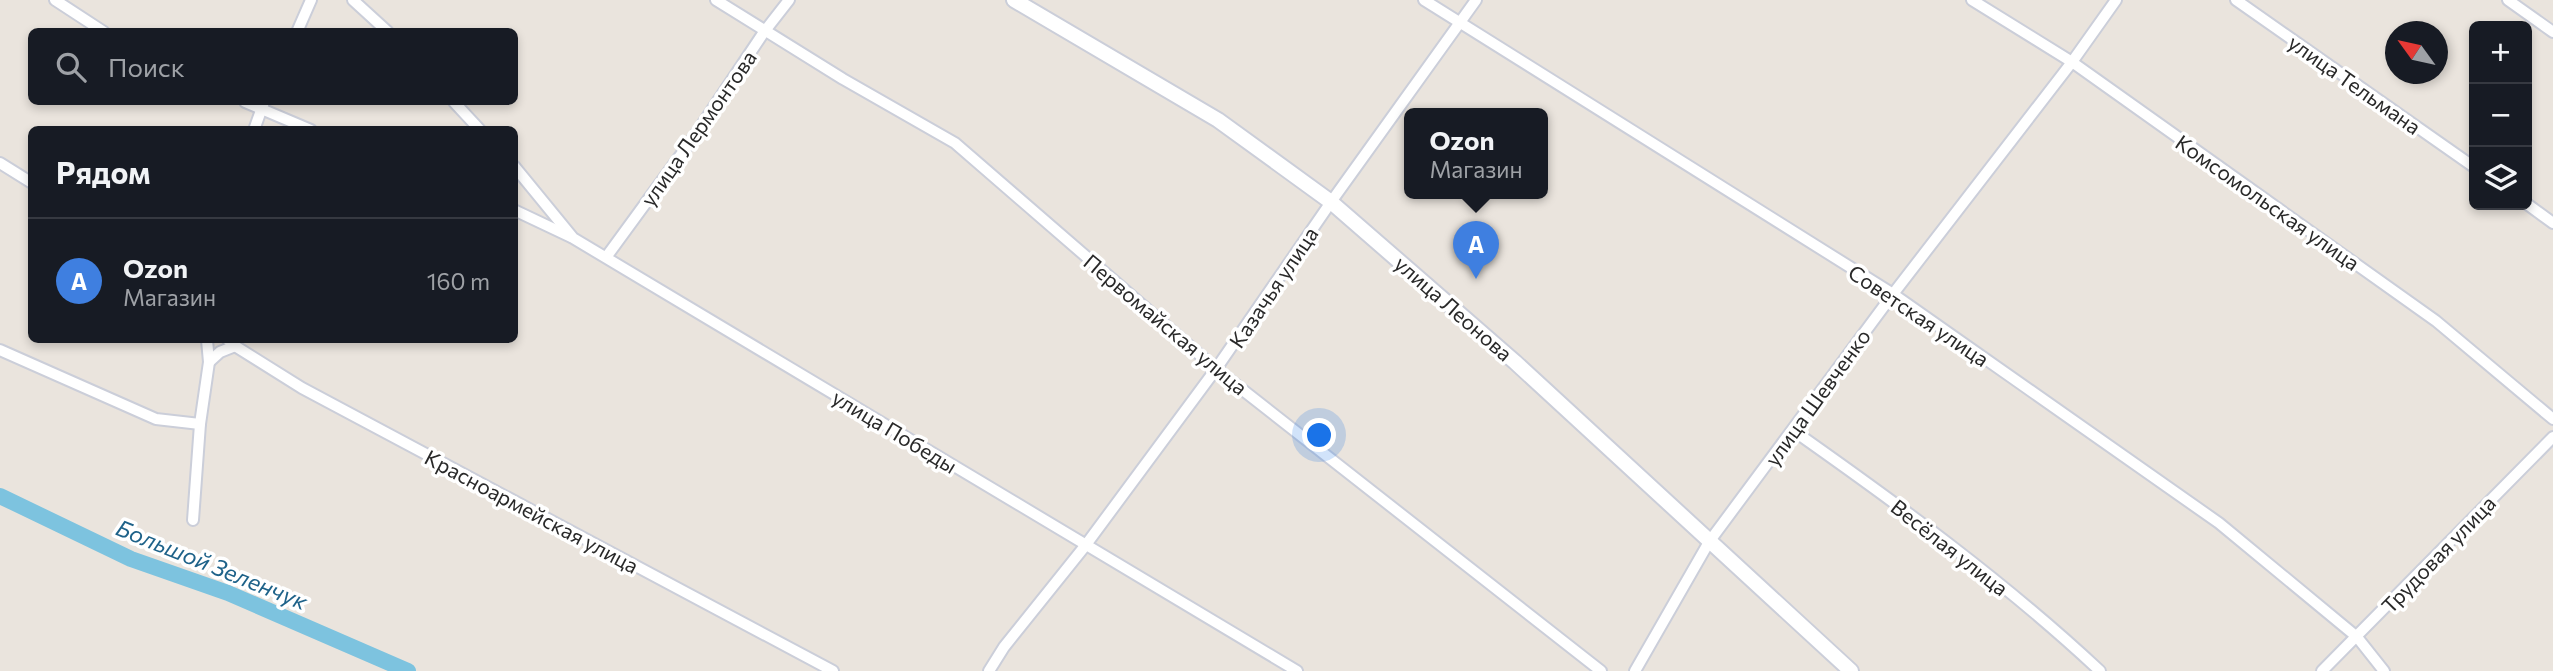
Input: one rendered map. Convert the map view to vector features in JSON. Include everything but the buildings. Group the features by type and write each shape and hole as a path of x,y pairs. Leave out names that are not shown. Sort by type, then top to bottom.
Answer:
{"main road":[{"name":"улица Леонова","path":"1014,0 1218,120 1331,202 1515,362 1852,671"}],"street":[{"path":"55,0 98,28"},
{"path":"298,28 311,0"},
{"path":"353,0 384,28"},
{"name":"Первомайская улица","path":"716,0 764,32 955,143 1216,369 1601,671"},
{"name":"улица Лермонтова","path":"607,256 789,0"},
{"name":"Советская улица","path":"1424,0 1893,294 2219,523 2357,637 2384,671"},
{"name":"Казачья улица","path":"989,671 1004,647 1085,546 1216,369 1331,202 1476,0"},
{"name":"Комсомольская улица","path":"1972,0 2072,62 2436,321 2553,419"},
{"name":"улица Шевченко","path":"1635,671 1709,542 2116,0"},
{"name":"улица Тельмана","path":"2236,0 2469,163"},
{"path":"2508,0 2553,32"},
{"path":"255,126 262,105 303,126"},
{"path":"457,105 476,126"},
{"path":"0,163 28,180"},
{"name":"улица Победы","path":"518,171 573,238 1297,671"},
{"path":"2532,208 2553,223"},
{"path":"518,212 573,238"},
{"path":"193,520 200,424 209,362 207,343"},
{"name":"Красноармейская улица","path":"209,362 231,343 302,388 833,671"},
{"path":"0,350 156,419 200,424"},
{"name":"Весёлая улица","path":"1794,431 1868,484 2056,629 2101,671"},
{"name":"Трудовая улица","path":"2322,671 2553,436"}],"waterway":[{"name":"Большой Зеленчук","path":"0,496 131,559 228,593 408,671"}],"place":[{"name":"Ozon","path":"1476,279"}]}
